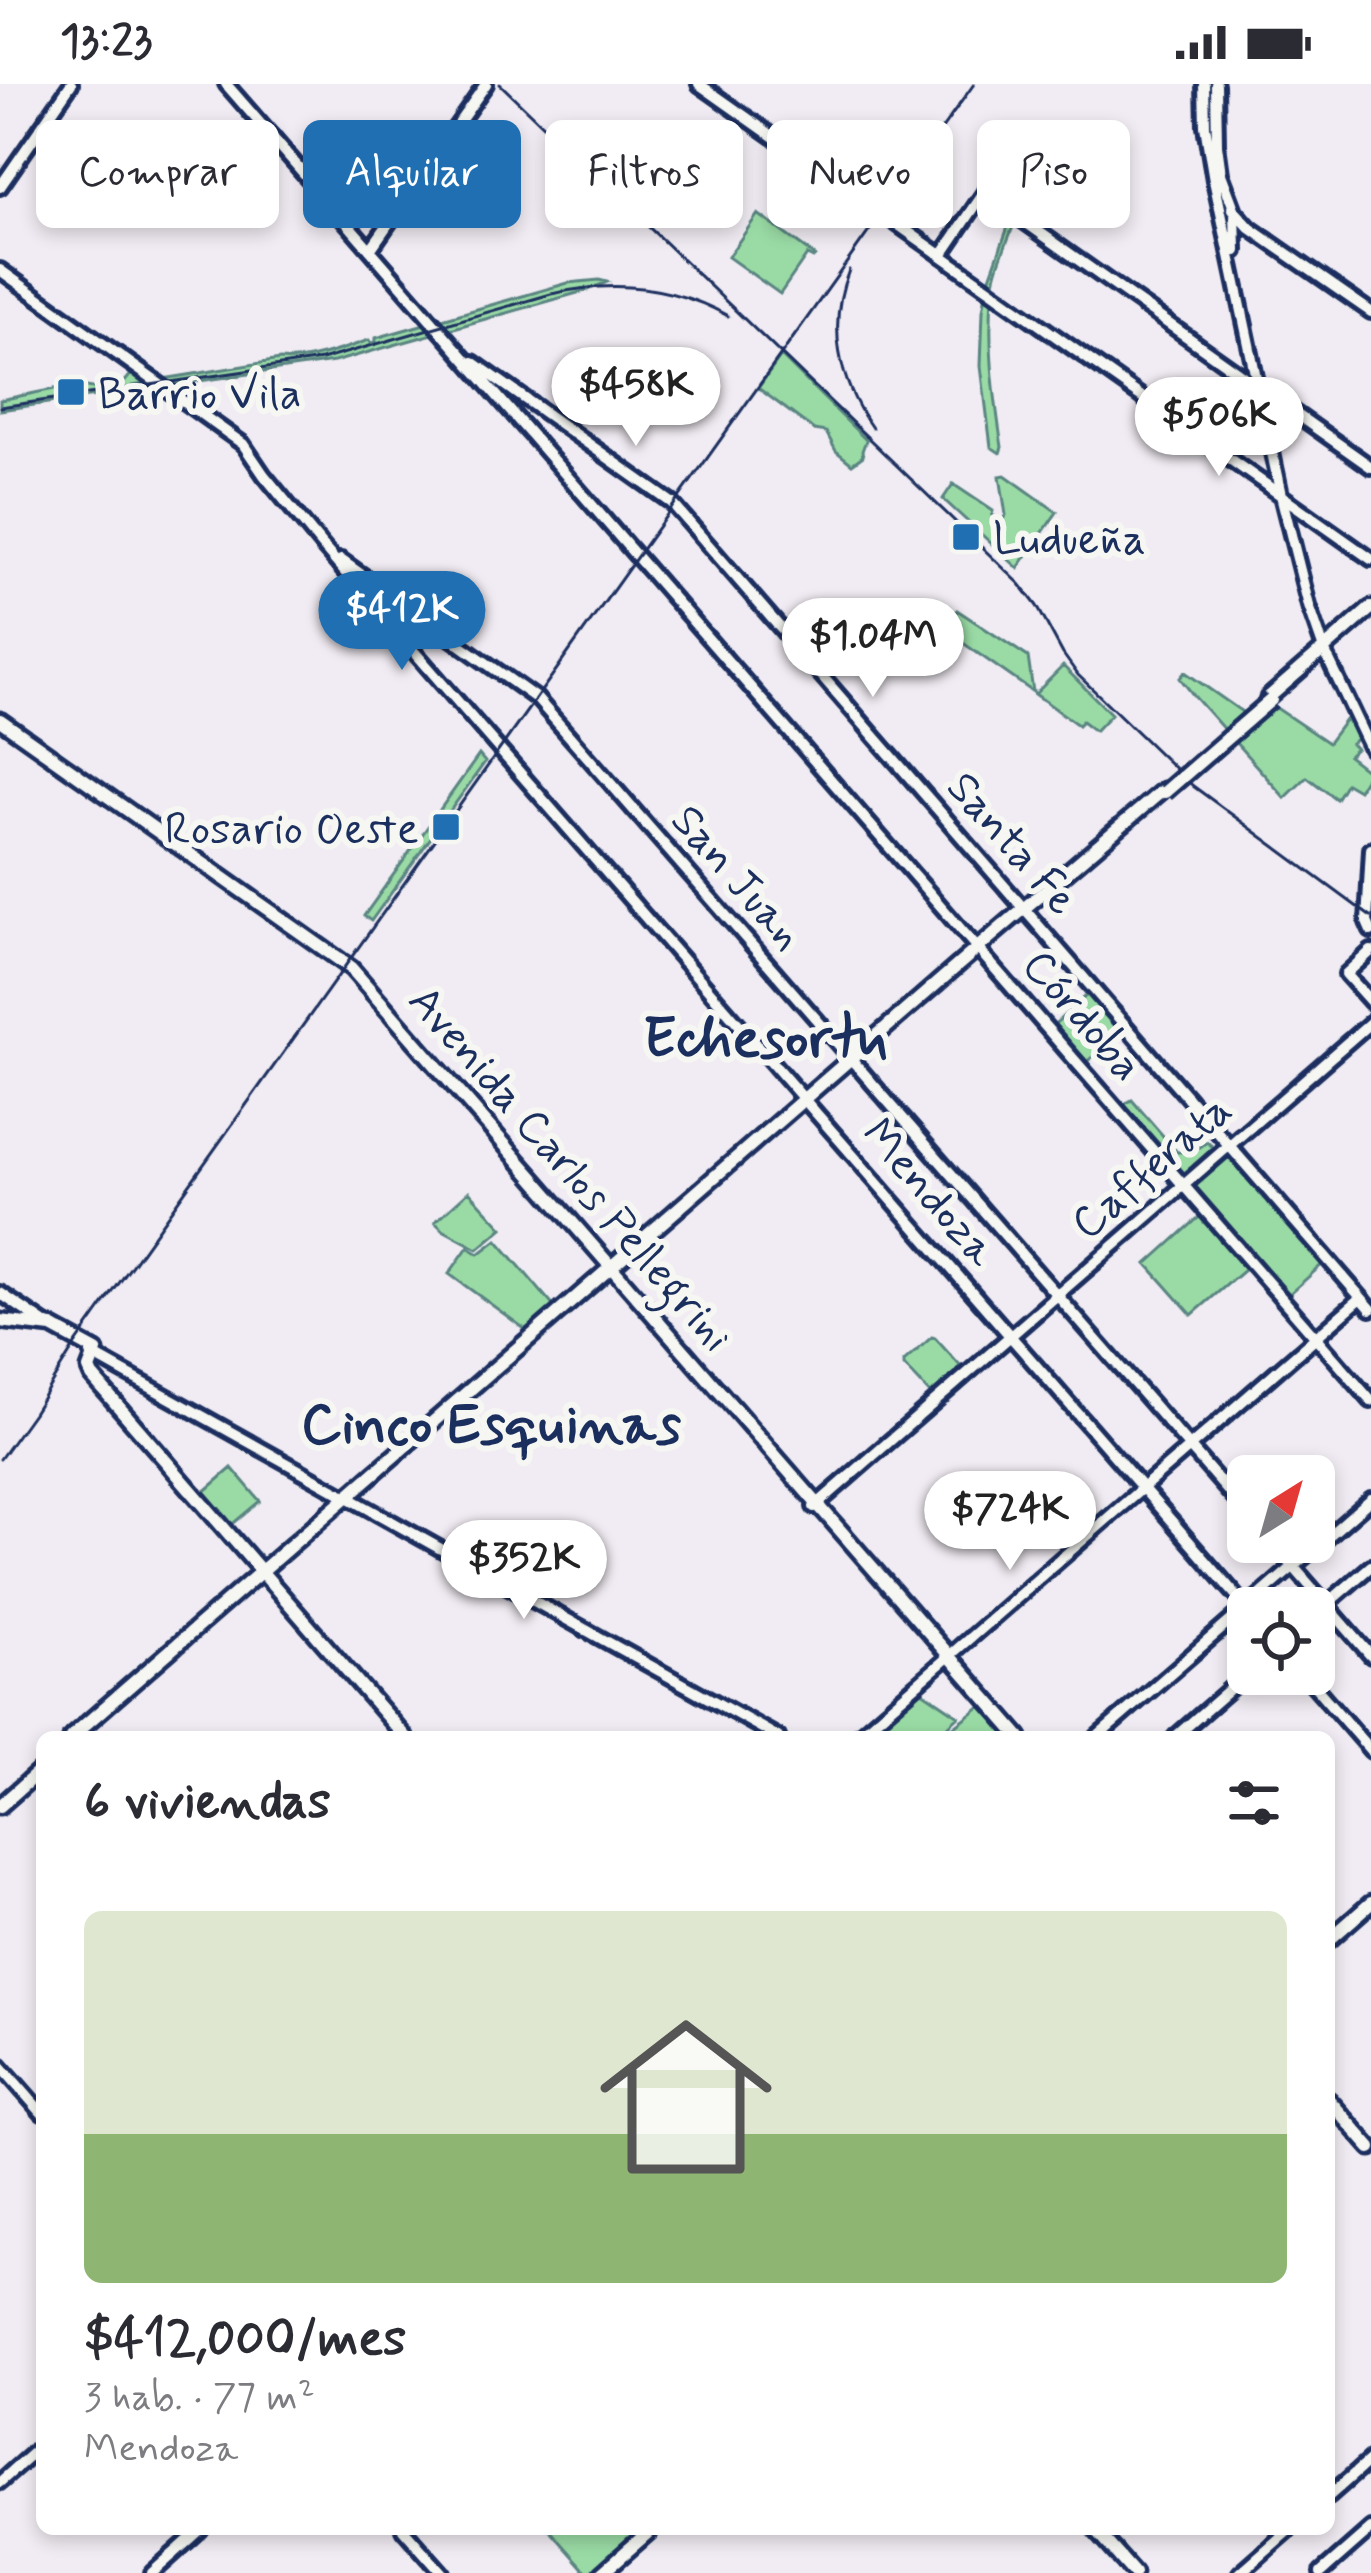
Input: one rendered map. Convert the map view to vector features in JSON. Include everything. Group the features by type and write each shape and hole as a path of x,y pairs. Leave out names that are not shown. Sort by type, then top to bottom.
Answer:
{"main road":[{"path":"0,183 69,84"},
{"path":"229,84 371,248 486,84"},
{"path":"699,84 1371,559"},
{"path":"1204,84 1309,606 1371,749"},
{"path":"1213,144 1216,84"},
{"path":"941,255 985,193 1371,467"},
{"path":"1229,217 1371,314"},
{"name":"Santa Fe","path":"371,248 468,358 670,501 1366,1303"},
{"name":"Córdoba","path":"371,248 1371,1401"},
{"path":"0,272 233,434 324,548"},
{"name":"San Juan","path":"324,548 537,699 1227,1490"},
{"name":"Mendoza","path":"324,548 1229,1587"},
{"path":"82,1731 1371,611"},
{"path":"1325,648 1371,738"},
{"name":"Avenida Carlos Pellegrini","path":"0,723 351,968 1012,1731"},
{"path":"1371,849 1367,922 1371,931"},
{"path":"1371,951 1346,974 1371,1002"},
{"name":"Cafferata","path":"815,1505 1371,1022"},
{"path":"0,1296 10,1319"},
{"path":"868,1731 1366,1303"},
{"path":"10,1319 45,1328 91,1352 777,1731"},
{"path":"10,1319 45,1328"},
{"path":"91,1352 81,1366 86,1376 397,1731"},
{"path":"351,1496 767,1731"},
{"path":"1270,1587 1371,1498"},
{"path":"1290,1563 1312,1587"},
{"path":"1335,1597 1371,1566"},
{"path":"1335,1613 1371,1655"},
{"path":"1104,1731 1227,1625"},
{"path":"1182,1731 1227,1691"},
{"path":"1323,1695 1371,1750"},
{"path":"0,1803 36,1771"},
{"path":"1335,1935 1371,1903"},
{"path":"1335,1945 1371,1913"},
{"path":"0,2061 36,2102"},
{"path":"1335,2103 1371,2145"},
{"path":"0,2485 36,2454"},
{"path":"1335,2491 1371,2459"},
{"path":"1321,2573 1371,2530"},
{"path":"155,2573 197,2535"},
{"path":"412,2535 446,2573"},
{"path":"602,2573 645,2535"},
{"path":"612,2573 655,2535"},
{"path":"1097,2535 1130,2573"},
{"path":"1240,2573 1283,2535"}],"green space":[{"path":"758,214 767,221 767,228 777,228 815,256 807,255 780,294 728,257"},
{"path":"1008,228 1013,228 997,270 991,308 1000,453 991,447 981,366 988,283"},
{"path":"607,282 334,362 178,384 163,379 313,357 568,283"},
{"path":"781,356 866,440 863,456 852,464 836,451 826,432 814,430 758,388"},
{"path":"133,372 149,383 132,386 132,390 153,387 162,394 158,403 106,410 130,391 0,410 0,400 74,385 99,389 122,385"},
{"path":"1000,476 1057,512 1018,568 943,499 953,484 1002,520 1006,515"},
{"path":"957,610 1028,657 1033,692 943,629"},
{"path":"1063,666 1111,714 1095,731 1082,721 1078,725 1035,694"},
{"path":"1185,672 1245,714 1255,717 1272,705 1328,743 1345,720 1358,730 1359,737 1348,756 1369,772 1358,790 1346,783 1336,799 1307,777 1285,798 1194,696 1180,678"},
{"path":"479,755 485,762 371,921 364,916"},
{"path":"1094,989 1127,1027 1082,1066 1049,1029"},
{"path":"1132,1100 1177,1152 1186,1152 1192,1139 1200,1147 1207,1142 1213,1147 1183,1180 1119,1107"},
{"path":"1228,1149 1326,1261 1287,1296 1187,1184"},
{"path":"469,1191 503,1228 478,1249 435,1222"},
{"path":"1206,1211 1252,1263 1192,1315 1147,1264"},
{"path":"497,1240 556,1309 529,1332 449,1274 468,1247 479,1254"},
{"path":"932,1337 962,1368 933,1397 904,1366"},
{"path":"232,1468 260,1501 229,1527 202,1494"},
{"path":"922,1691 959,1716 949,1725 951,1729 981,1706 1004,1731 876,1731"},
{"path":"554,2535 640,2535 596,2573 588,2573"}],"railway":[{"path":"500,84 1020,584 1078,675 1193,786 1371,917"},
{"path":"0,1459 75,1345 974,84"},
{"path":"849,270 839,311 840,352 851,391 872,428"},
{"path":"0,407 321,360 551,294 597,287 664,292 728,316"}],"place":[{"name":"Barrio Vila","path":"71,392"},
{"name":"Ludueña","path":"966,537"},
{"name":"Rosario Oeste","path":"446,827"}],"district":[{"name":"Echesortu","path":"765,1036"},
{"name":"Cinco Esquinas","path":"491,1422"}]}
